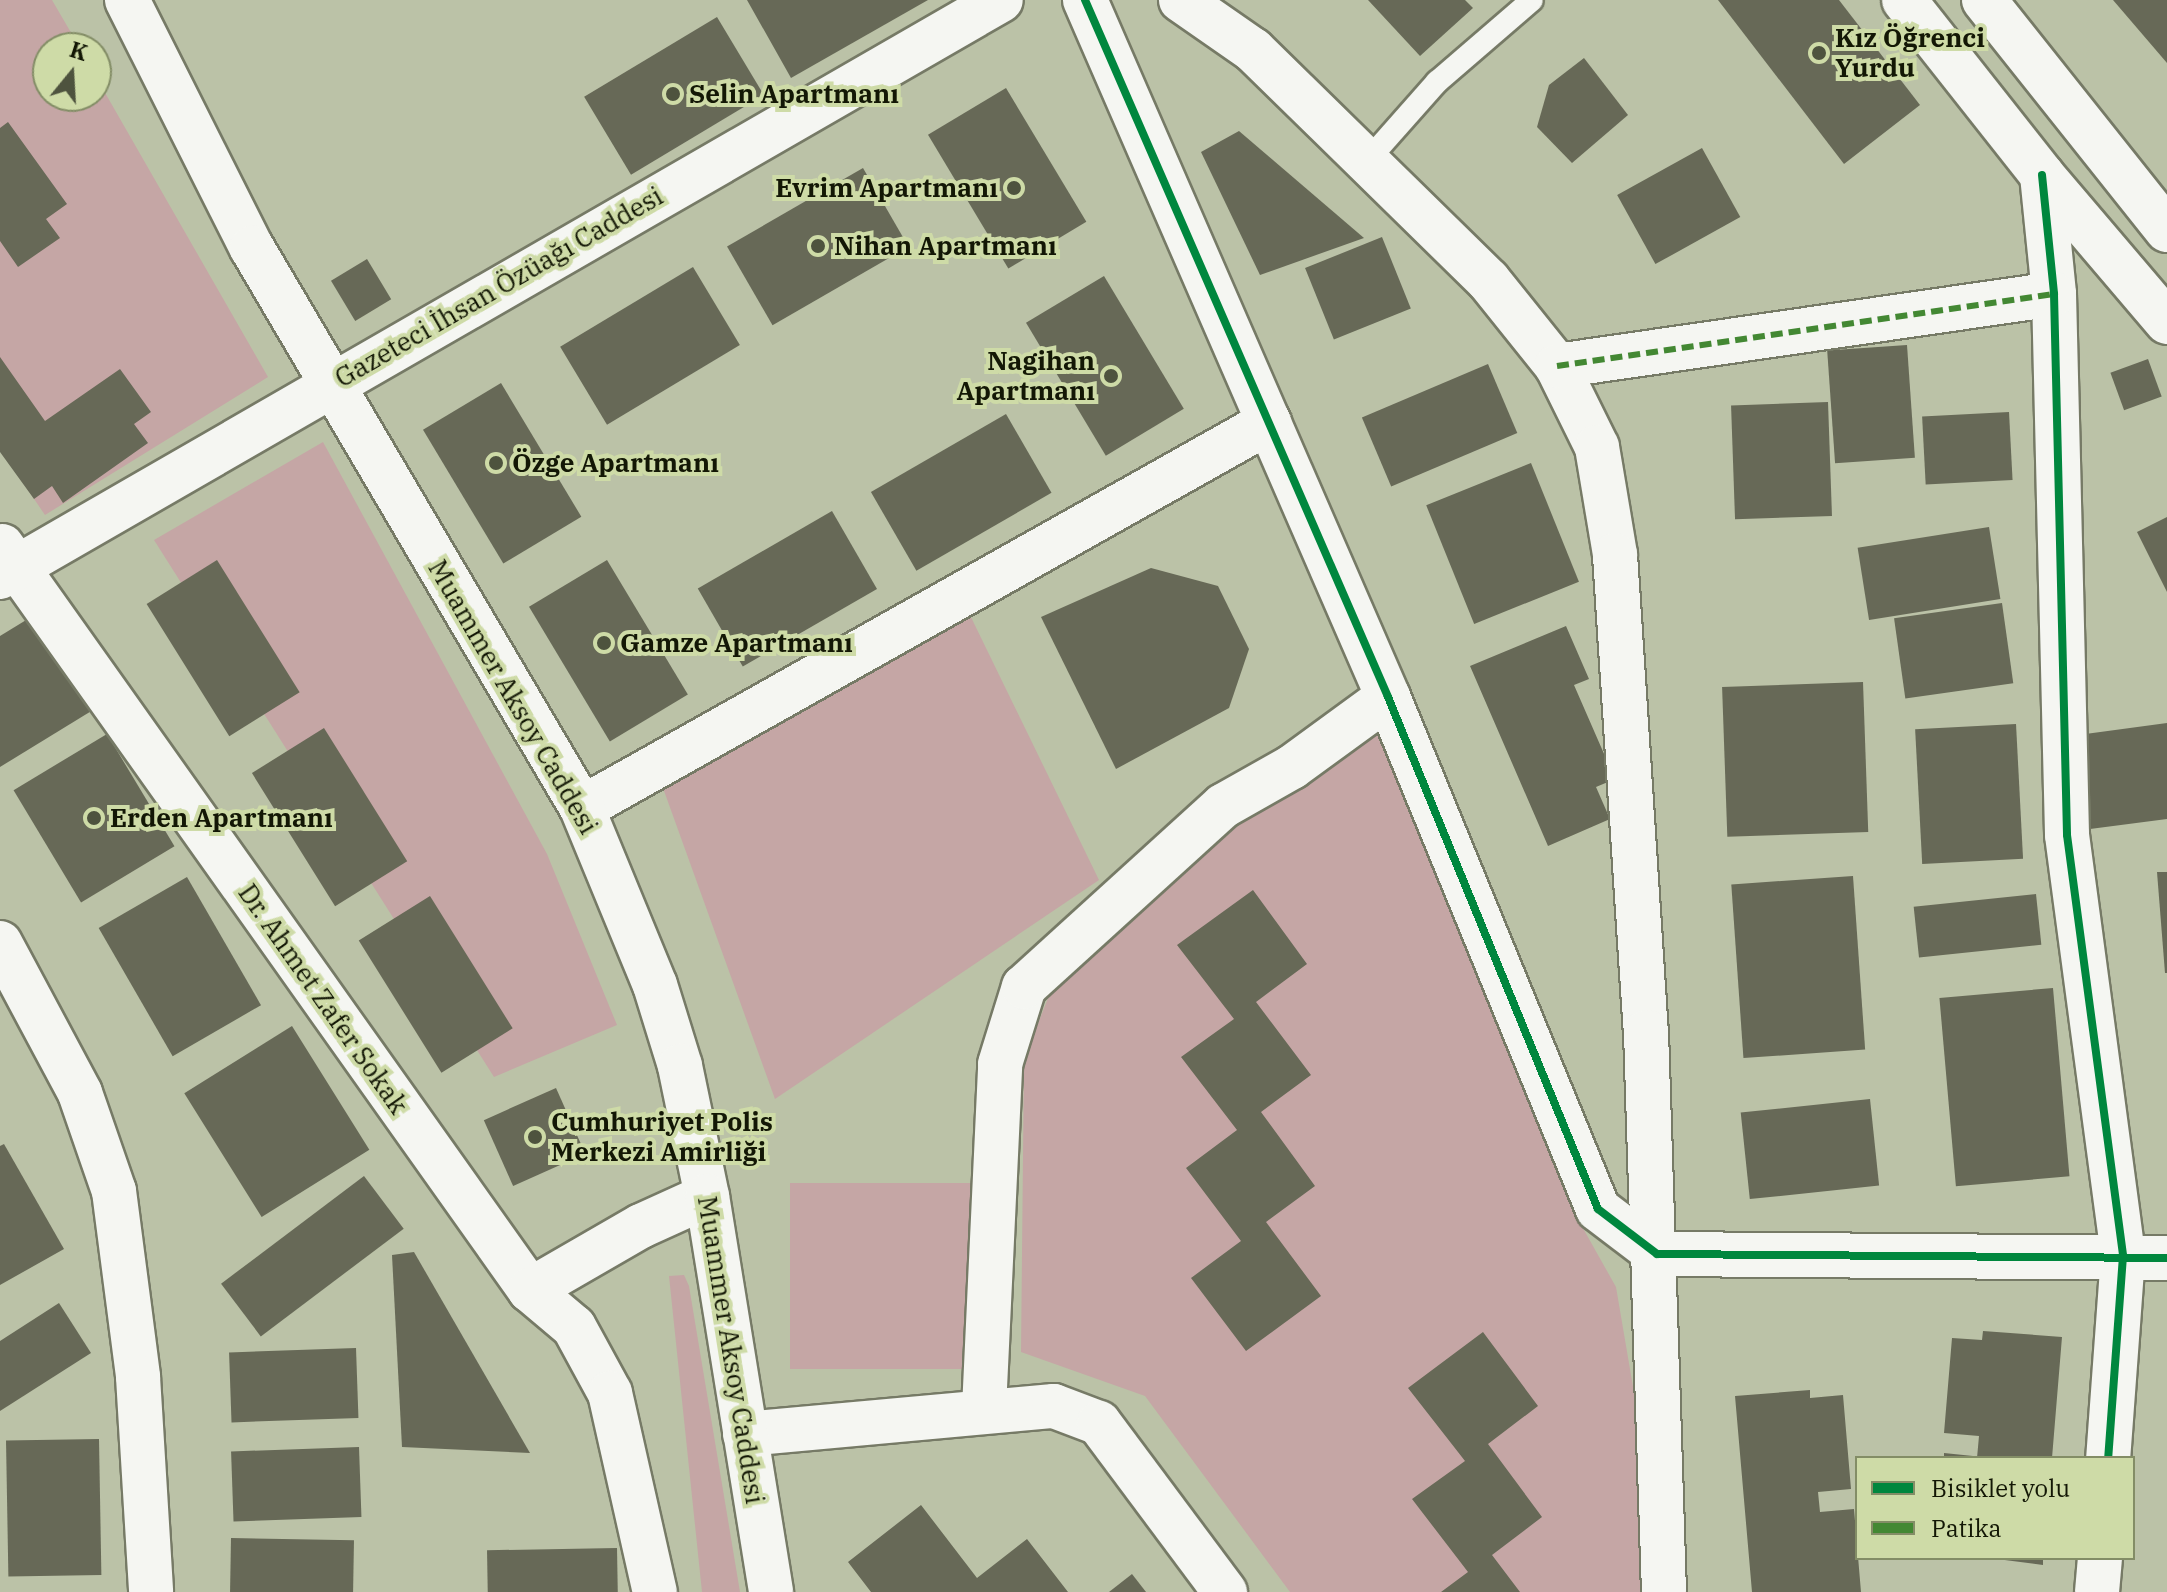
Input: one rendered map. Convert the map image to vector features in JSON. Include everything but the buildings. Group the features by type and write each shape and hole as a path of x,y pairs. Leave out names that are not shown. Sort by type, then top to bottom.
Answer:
{"street":[{"name":"Muammer Aksoy Caddesi","path":"127,0 252,248 329,385 582,808 655,985 680,1066 707,1196 771,1592"},
{"name":"Gazeteci İhsan Özüağı Caddesi","path":"6,563 329,385 1001,0"},
{"path":"1085,0 1388,697 1598,1209 1657,1254 2167,1258"},
{"path":"1181,0 1253,50 1488,280 1557,366 1597,447 1615,555 1657,1254 1664,1592"},
{"path":"1904,0 2042,175 2167,322"},
{"path":"1984,0 2167,230"},
{"path":"2042,175 2054,294 2067,835 2123,1256 2108,1456"},
{"path":"1557,366 2054,294"},
{"path":"582,808 1269,422"},
{"name":"Dr. Ahmet Zafer Sokak","path":"6,563 530,1290 574,1327 610,1393 655,1592"},
{"path":"984,1409 1000,1064 1024,987 1223,806 1292,767 1388,697"},
{"path":"0,943 80,1093 114,1191 138,1377 151,1592"},
{"path":"530,1290 641,1226 707,1196"},
{"path":"745,1434 984,1409 1054,1406 1099,1423 1225,1592"},
{"path":"2097,1592 2100,1560"}],"lane":[{"path":"1367,161 1437,82 1532,0"}],"shaded area":[{"path":"0,0 52,0 71,32 32,32 32,112 112,112 112,105 268,377 45,515 0,449"},
{"path":"323,442 547,854 617,1025 494,1077 154,540"},
{"path":"968,611 1099,880 775,1099 663,788"},
{"path":"1379,733 1575,1214 1616,1287 1668,1592 1290,1592 1145,1396 1021,1352 1024,1059 1052,988 1214,839"},
{"path":"790,1183 972,1183 972,1369 790,1369"},
{"path":"684,1275 689,1286 740,1592 702,1592 669,1276"}],"marked path":[{"path":"1557,366 2054,294"}],"cycle path":[{"path":"1085,0 1388,697 1598,1209 1657,1254 2167,1258"},
{"path":"2042,175 2054,294 2067,835 2123,1256 2108,1456"}],"place":[{"name":"Kız Öğrenci Yurdu","path":"1819,53"},
{"name":"Selin Apartmanı","path":"673,94"},
{"name":"Evrim Apartmanı","path":"1014,188"},
{"name":"Nihan Apartmanı","path":"818,246"},
{"name":"Nagihan Apartmanı","path":"1111,376"},
{"name":"Özge Apartmanı","path":"496,463"},
{"name":"Gamze Apartmanı","path":"604,643"},
{"name":"Erden Apartmanı","path":"94,818"},
{"name":"Cumhuriyet Polis Merkezi Amirliği","path":"535,1137"}]}
